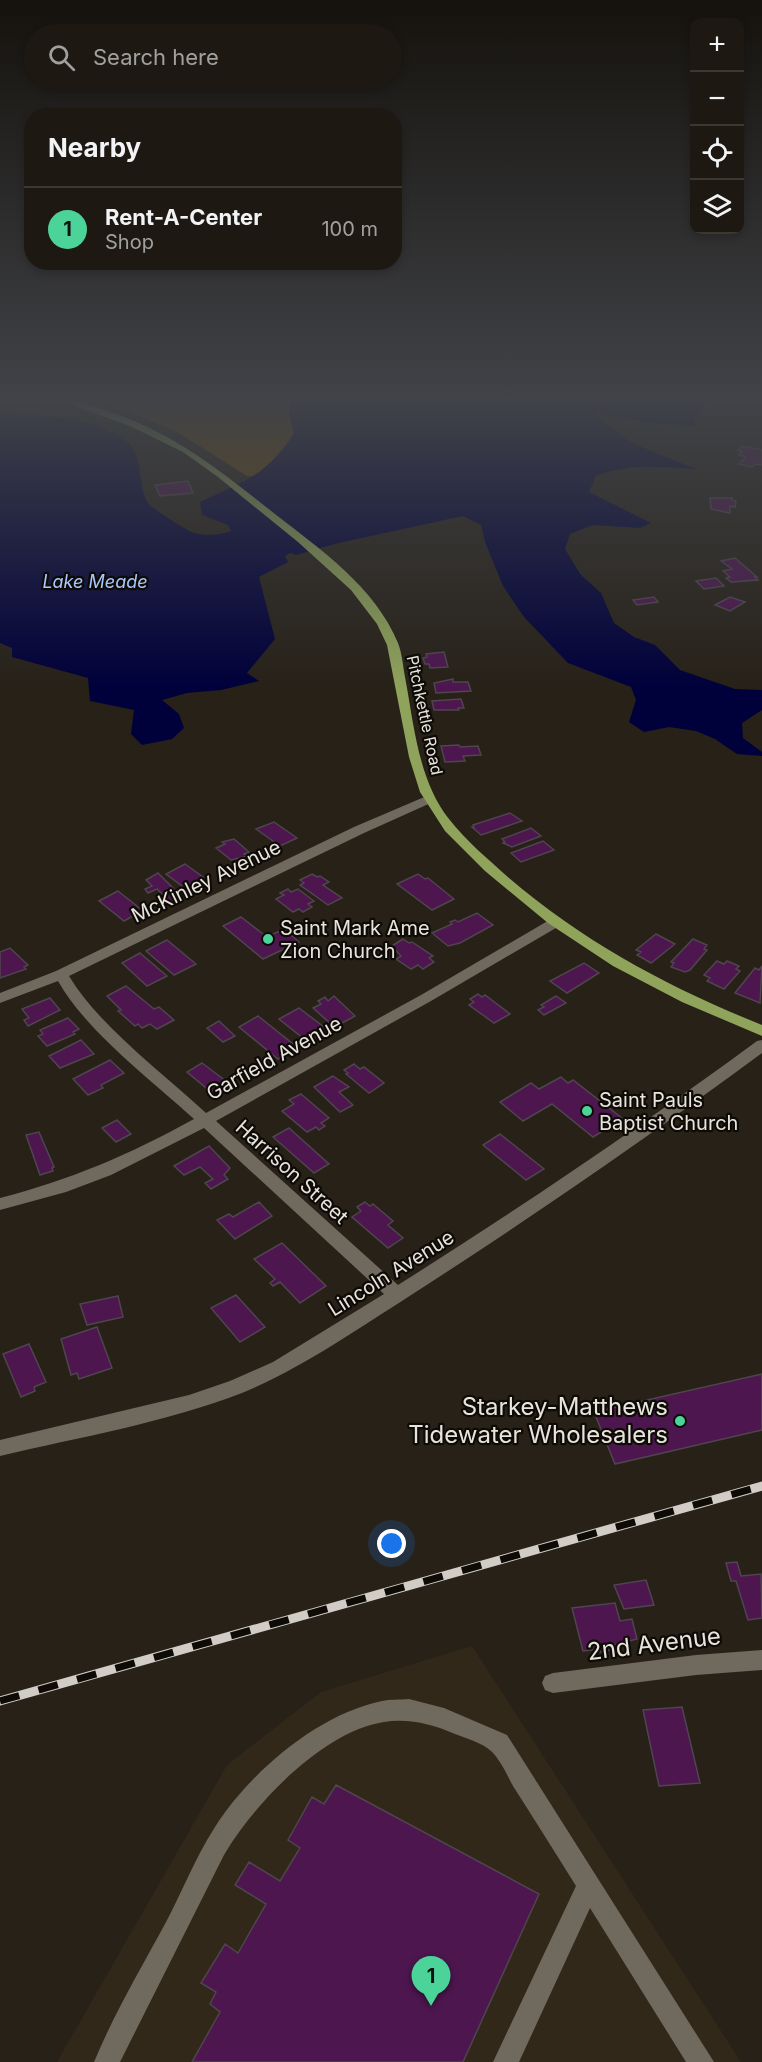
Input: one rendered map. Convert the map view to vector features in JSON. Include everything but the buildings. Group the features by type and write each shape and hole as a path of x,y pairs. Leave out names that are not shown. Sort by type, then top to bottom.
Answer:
{"main road":[{"name":"Pitchkettle Road","path":"247,496 318,553 363,598 386,628 393,645 418,772 429,800 457,837 516,892 605,956 646,980 700,1006 762,1031"}],"street":[{"name":"McKinley Avenue","path":"0,998 61,974 359,830 429,800"},
{"name":"Garfield Avenue","path":"0,1204 60,1188 105,1171 205,1121 556,922"},
{"name":"Harrison Street","path":"61,974 71,991 111,1035 397,1295"},
{"name":"Lincoln Avenue","path":"0,1448 189,1403 236,1387 279,1367 508,1224 672,1111 762,1045"},
{"name":"2nd Avenue","path":"553,1683 696,1665 762,1660"},
{"path":"107,2062 226,1829 257,1791 312,1742 352,1721 380,1712 409,1710 453,1722 499,1743 701,2062"},
{"path":"506,2062 589,1884"}],"shaded area":[{"path":"472,1646 741,2062 57,2062 227,1765 321,1692"}],"water":[{"name":"Lake Meade","path":"0,496 145,496 151,506 190,531 213,535 231,531 228,525 202,515 200,502 212,496 597,496 651,523 640,528 593,525 570,534 565,549 580,574 601,593 614,623 634,637 655,645 680,670 735,689 762,690 762,710 742,723 743,738 762,752 762,756 737,754 715,739 696,731 669,727 644,732 629,722 636,700 631,687 568,663 524,617 503,586 485,542 481,525 463,516 339,543 296,555 290,553 285,556 288,562 259,577 275,639 247,673 259,681 221,690 187,693 162,700 179,714 184,728 172,739 142,745 131,734 134,710 90,701 88,678 12,657 12,648 0,643"}],"railway":[{"path":"0,1701 762,1486"}],"place":[{"name":"Saint Mark Ame Zion Church","path":"268,939"},
{"name":"Saint Pauls Baptist Church","path":"587,1111"},
{"name":"Starkey-Matthews Tidewater Wholesalers","path":"680,1421"},
{"name":"Rent-A-Center","path":"431,2006"}]}
